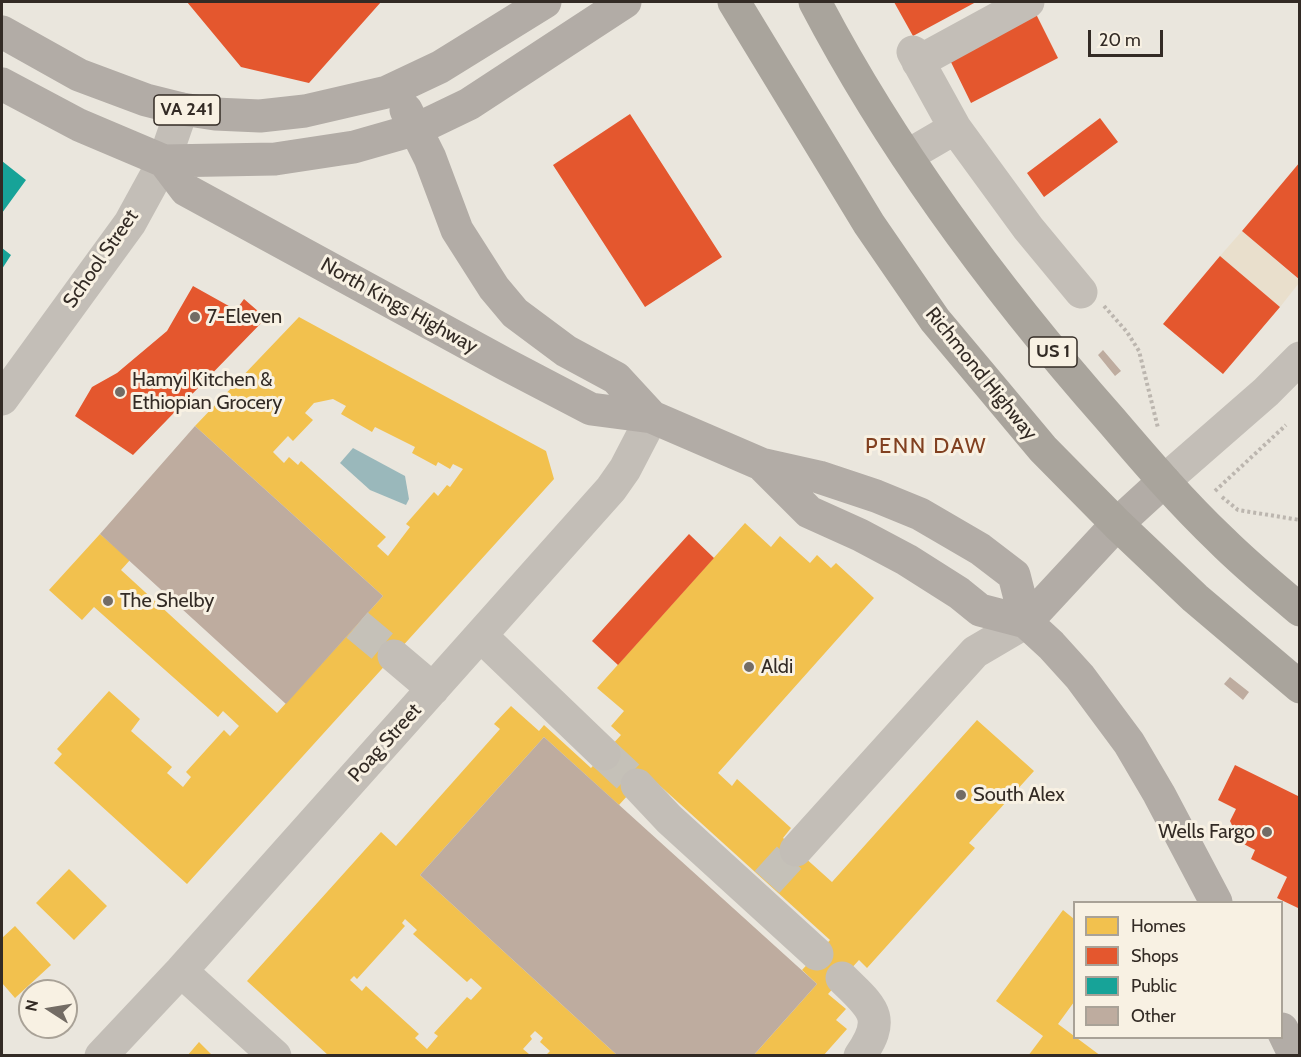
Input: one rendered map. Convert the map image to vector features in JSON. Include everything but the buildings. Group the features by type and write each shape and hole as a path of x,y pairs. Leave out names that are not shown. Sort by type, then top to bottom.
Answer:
{"highway":[{"name":"Richmond Highway","path":"734,2 869,224 935,320 1043,449 1117,524 1202,605 1299,687"},
{"name":"US 1","path":"815,2 868,94 948,219 1071,376 1164,481 1221,540 1299,610"}],"main road":[{"name":"VA 241","path":"2,32 80,75 146,100 215,114 260,116 305,111 387,92 440,67 545,2"},
{"name":"North Kings Highway","path":"2,84 79,125 164,161 275,159 354,147 417,129 469,104 625,2"},
{"name":"North Kings Highway","path":"387,92 407,111 417,129 457,230 494,288 515,314 566,351 616,378 652,417"},
{"name":"North Kings Highway","path":"164,161 186,190 591,409 652,417 761,464 819,477 920,514 980,549 1014,575 1026,622 980,610 959,593 907,560 809,512 761,464"},
{"path":"1164,481 1117,524 1026,622 1080,677 1129,743 1159,794 1215,901"},
{"path":"1283,1033 1295,1056"}],"street":[{"path":"1028,2 915,57 955,128 1028,228 1091,297"},
{"name":"School Street","path":"2,399 130,223 164,161 182,109"},
{"path":"907,156 955,128"},
{"path":"1164,481 1266,392 1299,358"},
{"name":"Poag Street","path":"101,1056 181,971 611,489 625,469 652,417"},
{"path":"796,850 975,652 1026,622"},
{"path":"481,636 586,745"},
{"path":"394,656 433,689"},
{"path":"637,785 669,819 817,954"},
{"path":"181,971 275,1056"},
{"path":"842,978 867,1003 874,1016 874,1032 860,1056"}],"path":[{"path":"1091,297 1127,332 1139,351 1159,432"},
{"path":"1286,424 1213,490 1239,510 1299,520"}],"shaded area":[{"path":"1242,231 1299,280 1280,307 1220,256"}],"water":[{"path":"353,448 405,476 409,499 406,505 370,490 340,463"}],"tunnel":[{"path":"357,625 394,656"},
{"path":"604,754 637,785"},
{"path":"767,882 796,850"}],"place":[{"name":"7-Eleven","path":"195,317"},
{"name":"Hamyi Kitchen & Ethiopian Grocery","path":"120,392"},
{"name":"The Shelby","path":"108,601"},
{"name":"Aldi","path":"749,667"},
{"name":"South Alex","path":"961,795"},
{"name":"Wells Fargo","path":"1267,832"}],"district":[{"name":"PENN DAW","path":"926,447"}]}
